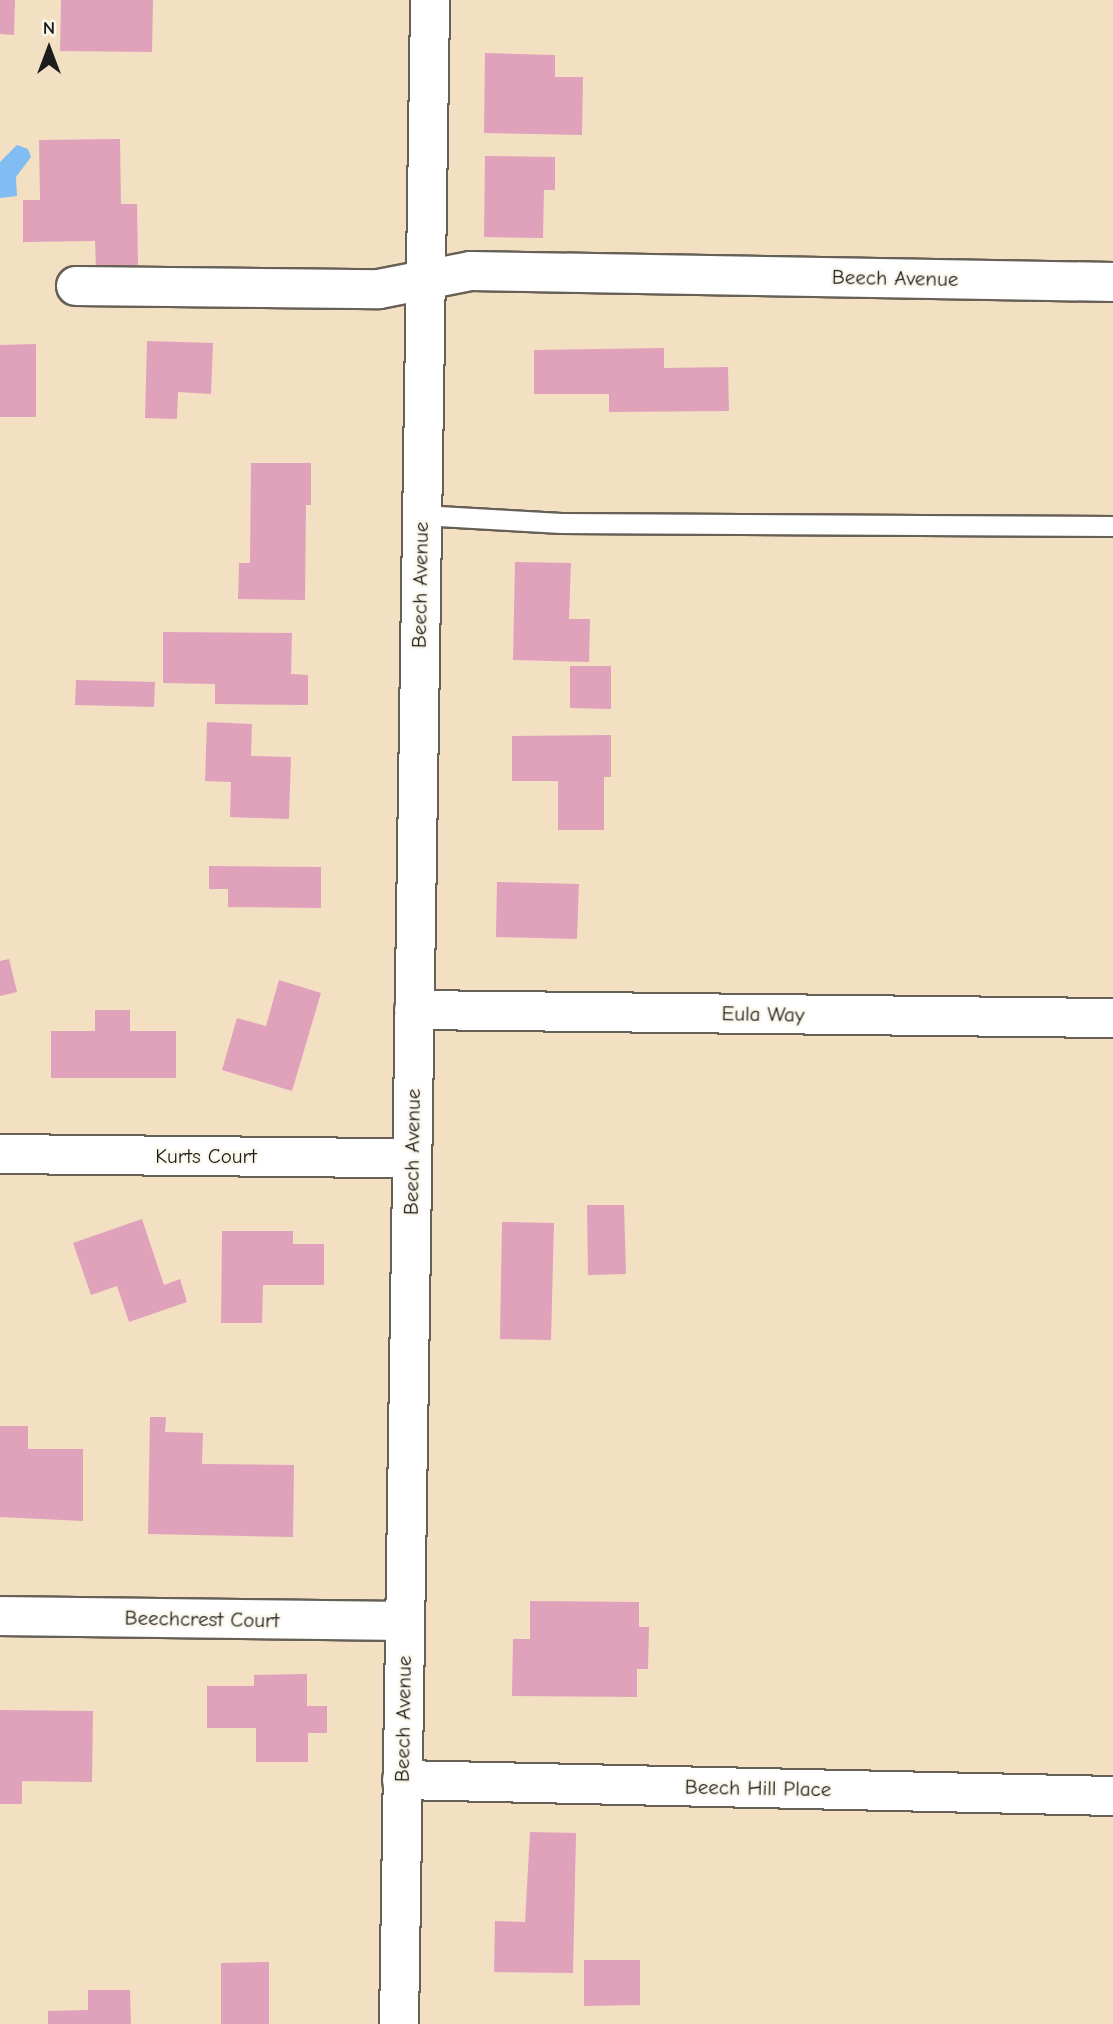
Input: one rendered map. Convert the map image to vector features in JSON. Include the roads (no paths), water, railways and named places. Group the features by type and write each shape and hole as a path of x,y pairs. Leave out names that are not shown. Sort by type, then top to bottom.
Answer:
{"street":[{"name":"Beech Avenue","path":"399,2024 430,0"},
{"name":"Beech Avenue","path":"76,286 379,289 471,271 1113,282"},
{"name":"Eula Way","path":"414,1010 1113,1018"},
{"name":"Kurts Court","path":"0,1154 412,1158"},
{"name":"Beechcrest Court","path":"0,1616 405,1621"},
{"name":"Beech Hill Place","path":"402,1780 1113,1796"}],"lane":[{"path":"421,515 561,523 1113,526"}],"water":[{"path":"17,145 28,149 31,157 16,177 17,196 0,198 0,162"}]}
